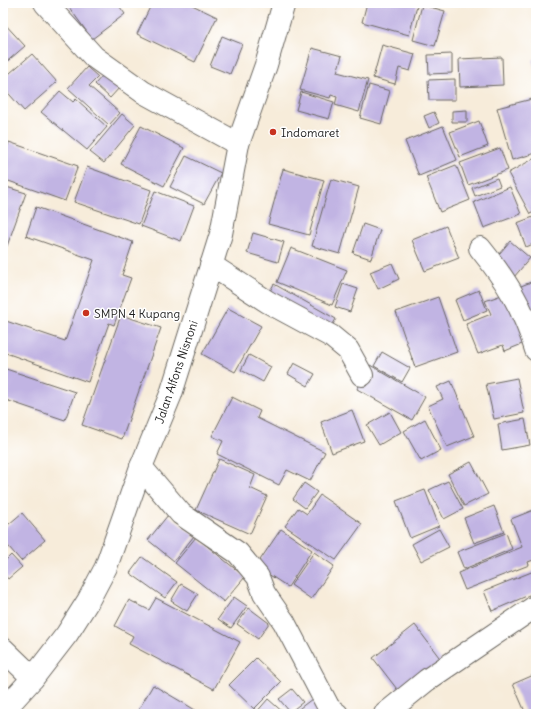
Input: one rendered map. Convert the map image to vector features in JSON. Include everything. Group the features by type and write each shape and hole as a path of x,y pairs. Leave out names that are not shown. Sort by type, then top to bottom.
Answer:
{"street":[{"path":"45,3 94,57 144,92 238,144"},
{"name":"Jalan Alfons Nisnoni","path":"3,711 33,678 67,634 88,601 106,568 141,467 171,394 221,234 238,144 266,65 284,3"},
{"path":"480,248 512,290 529,326 536,350"},
{"path":"211,265 268,302 331,336 348,350 362,375"},
{"path":"141,467 181,514 238,553 258,576 264,593 284,622 329,708 337,714"},
{"path":"386,714 427,680 536,606"},
{"path":"3,649 33,678"}],"building":[{"path":"66,3 117,3 125,14 92,39"},
{"path":"152,3 188,3 217,17 195,62 137,34"},
{"path":"367,3 418,3 409,35 362,22"},
{"path":"422,5 445,11 435,46 413,40"},
{"path":"3,22 25,46 3,65"},
{"path":"222,36 242,44 230,74 210,66"},
{"path":"382,45 415,54 410,71 399,68 395,84 373,78"},
{"path":"312,48 342,56 337,72 368,80 359,112 335,105 337,97 331,95 330,98 300,90"},
{"path":"32,54 57,82 24,111 3,87 3,79"},
{"path":"452,54 452,73 429,74 428,55"},
{"path":"502,57 503,85 460,87 459,59"},
{"path":"536,58 536,70 532,60"},
{"path":"87,67 98,77 89,86 120,113 109,125 68,88"},
{"path":"104,74 120,87 110,98 95,84"},
{"path":"455,79 455,100 429,100 428,80"},
{"path":"369,85 390,91 381,124 360,118"},
{"path":"60,91 73,102 76,99 107,127 87,150 41,112"},
{"path":"301,92 334,102 329,119 296,110"},
{"path":"532,99 536,114 536,153 512,160 497,108"},
{"path":"467,110 467,122 452,122 452,111"},
{"path":"434,112 439,123 429,128 424,116"},
{"path":"122,114 135,125 104,163 90,152"},
{"path":"479,121 488,146 460,157 450,132"},
{"path":"141,126 184,148 164,186 121,164"},
{"path":"443,126 457,160 419,176 405,141"},
{"path":"9,142 78,166 65,201 3,179 3,160"},
{"path":"500,148 508,170 468,185 460,163"},
{"path":"186,156 221,173 204,204 170,187"},
{"path":"535,158 536,211 530,214 508,173"},
{"path":"456,165 470,200 440,212 426,177"},
{"path":"87,167 151,190 139,224 74,202"},
{"path":"283,169 324,180 309,235 268,224"},
{"path":"497,178 500,186 475,196 472,188"},
{"path":"331,179 359,187 340,254 312,246"},
{"path":"3,186 26,193 7,246 3,245"},
{"path":"510,187 521,214 484,228 474,202"},
{"path":"155,191 194,206 181,241 141,226"},
{"path":"36,207 133,242 122,275 131,278 114,325 109,323 88,382 3,352 3,320 65,341 94,260 26,236"},
{"path":"536,216 536,243 526,247 517,223"},
{"path":"363,224 380,230 371,259 353,253"},
{"path":"446,226 459,258 425,271 412,240"},
{"path":"253,233 284,242 278,262 247,253"},
{"path":"510,241 530,258 514,277 494,260"},
{"path":"291,248 347,270 332,305 277,282"},
{"path":"392,263 399,279 378,289 370,272"},
{"path":"536,280 536,310 526,314 516,288"},
{"path":"274,284 336,319 329,331 267,296"},
{"path":"343,284 358,289 350,312 335,307"},
{"path":"479,290 487,310 463,320 455,300"},
{"path":"507,293 527,342 505,351 503,345 478,354 466,324 491,314 485,301"},
{"path":"438,297 457,352 415,367 396,312"},
{"path":"228,308 261,326 235,372 202,354"},
{"path":"121,315 161,328 122,439 82,425"},
{"path":"382,352 410,368 402,382 374,366"},
{"path":"249,355 271,367 263,382 241,370"},
{"path":"294,363 315,374 308,386 288,374"},
{"path":"370,365 425,397 412,420 357,389"},
{"path":"3,368 75,392 65,420 3,399"},
{"path":"517,378 524,413 494,419 486,384"},
{"path":"451,381 474,436 447,447 428,406 443,399 437,387"},
{"path":"232,397 260,411 257,418 325,452 310,481 287,470 279,485 217,454 223,441 212,436"},
{"path":"352,410 364,441 332,453 321,422"},
{"path":"390,412 401,432 379,445 367,425"},
{"path":"425,419 441,450 421,461 404,431"},
{"path":"525,419 530,445 502,450 498,424"},
{"path":"219,459 255,475 250,488 267,496 250,534 196,510"},
{"path":"471,462 488,494 464,506 448,474"},
{"path":"448,481 463,509 444,519 429,490"},
{"path":"304,483 317,492 305,508 293,499"},
{"path":"425,490 439,526 410,538 396,501"},
{"path":"320,495 362,524 336,560 285,526 298,508 307,514"},
{"path":"494,506 504,532 474,543 464,518"},
{"path":"536,509 536,559 528,562 529,565 465,590 458,573 522,547 511,519"},
{"path":"22,513 45,540 21,561 3,540 3,529"},
{"path":"168,515 194,536 174,561 148,540"},
{"path":"281,529 312,550 288,587 256,566"},
{"path":"439,529 449,547 421,561 412,544"},
{"path":"506,533 512,549 464,569 457,552"},
{"path":"196,537 245,577 224,602 175,563"},
{"path":"314,552 334,566 311,599 291,585"},
{"path":"11,555 22,567 8,579 3,573 3,563"},
{"path":"142,557 177,582 165,598 130,573"},
{"path":"534,571 536,575 536,592 492,611 484,591"},
{"path":"181,584 198,594 187,611 171,601"},
{"path":"234,597 247,606 231,628 218,619"},
{"path":"156,598 240,642 214,689 129,644 133,636 115,626 129,600 149,610"},
{"path":"249,608 269,623 258,639 237,624"},
{"path":"415,625 442,661 400,693 373,658"},
{"path":"256,658 281,682 254,709 229,685"},
{"path":"536,674 536,714 526,714 513,684"},
{"path":"153,685 202,714 136,714"},
{"path":"292,689 303,702 290,712 279,699"},
{"path":"268,699 285,714 255,714"},
{"path":"312,699 322,714 299,714 296,711"}],"place":[{"name":"Indomaret","path":"273,132"},
{"name":"SMPN 4 Kupang","path":"86,313"}]}
